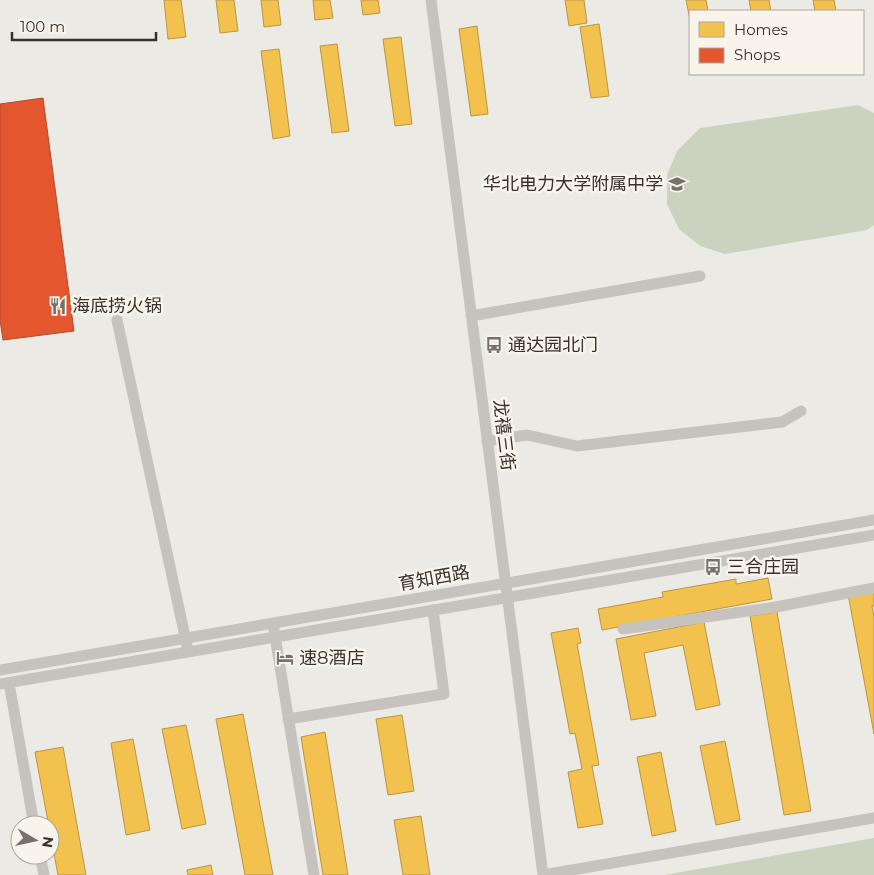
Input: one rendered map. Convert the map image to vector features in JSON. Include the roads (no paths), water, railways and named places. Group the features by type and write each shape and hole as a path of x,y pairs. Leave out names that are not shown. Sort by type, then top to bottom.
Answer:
{"street":[{"name":"龙禧三街","path":"431,0 543,875"},
{"path":"471,316 700,276"},
{"path":"117,320 189,652"},
{"path":"487,442 527,435 577,446 782,422 801,411"},
{"name":"育知西路","path":"0,670 874,520"},
{"name":"育知西路","path":"4,684 874,535"},
{"path":"623,629 776,607 874,588"},
{"path":"288,719 444,694 433,610"},
{"path":"272,623 314,875"},
{"path":"4,684 32,815"},
{"path":"543,875 874,818"}],"place":[{"name":"华北电力大学附属中学","path":"677,184"},
{"name":"海底捞火锅","path":"58,306"},
{"name":"通达园北门","path":"494,345"},
{"name":"三合庄园","path":"713,567"},
{"name":"速8酒店","path":"285,658"}]}
